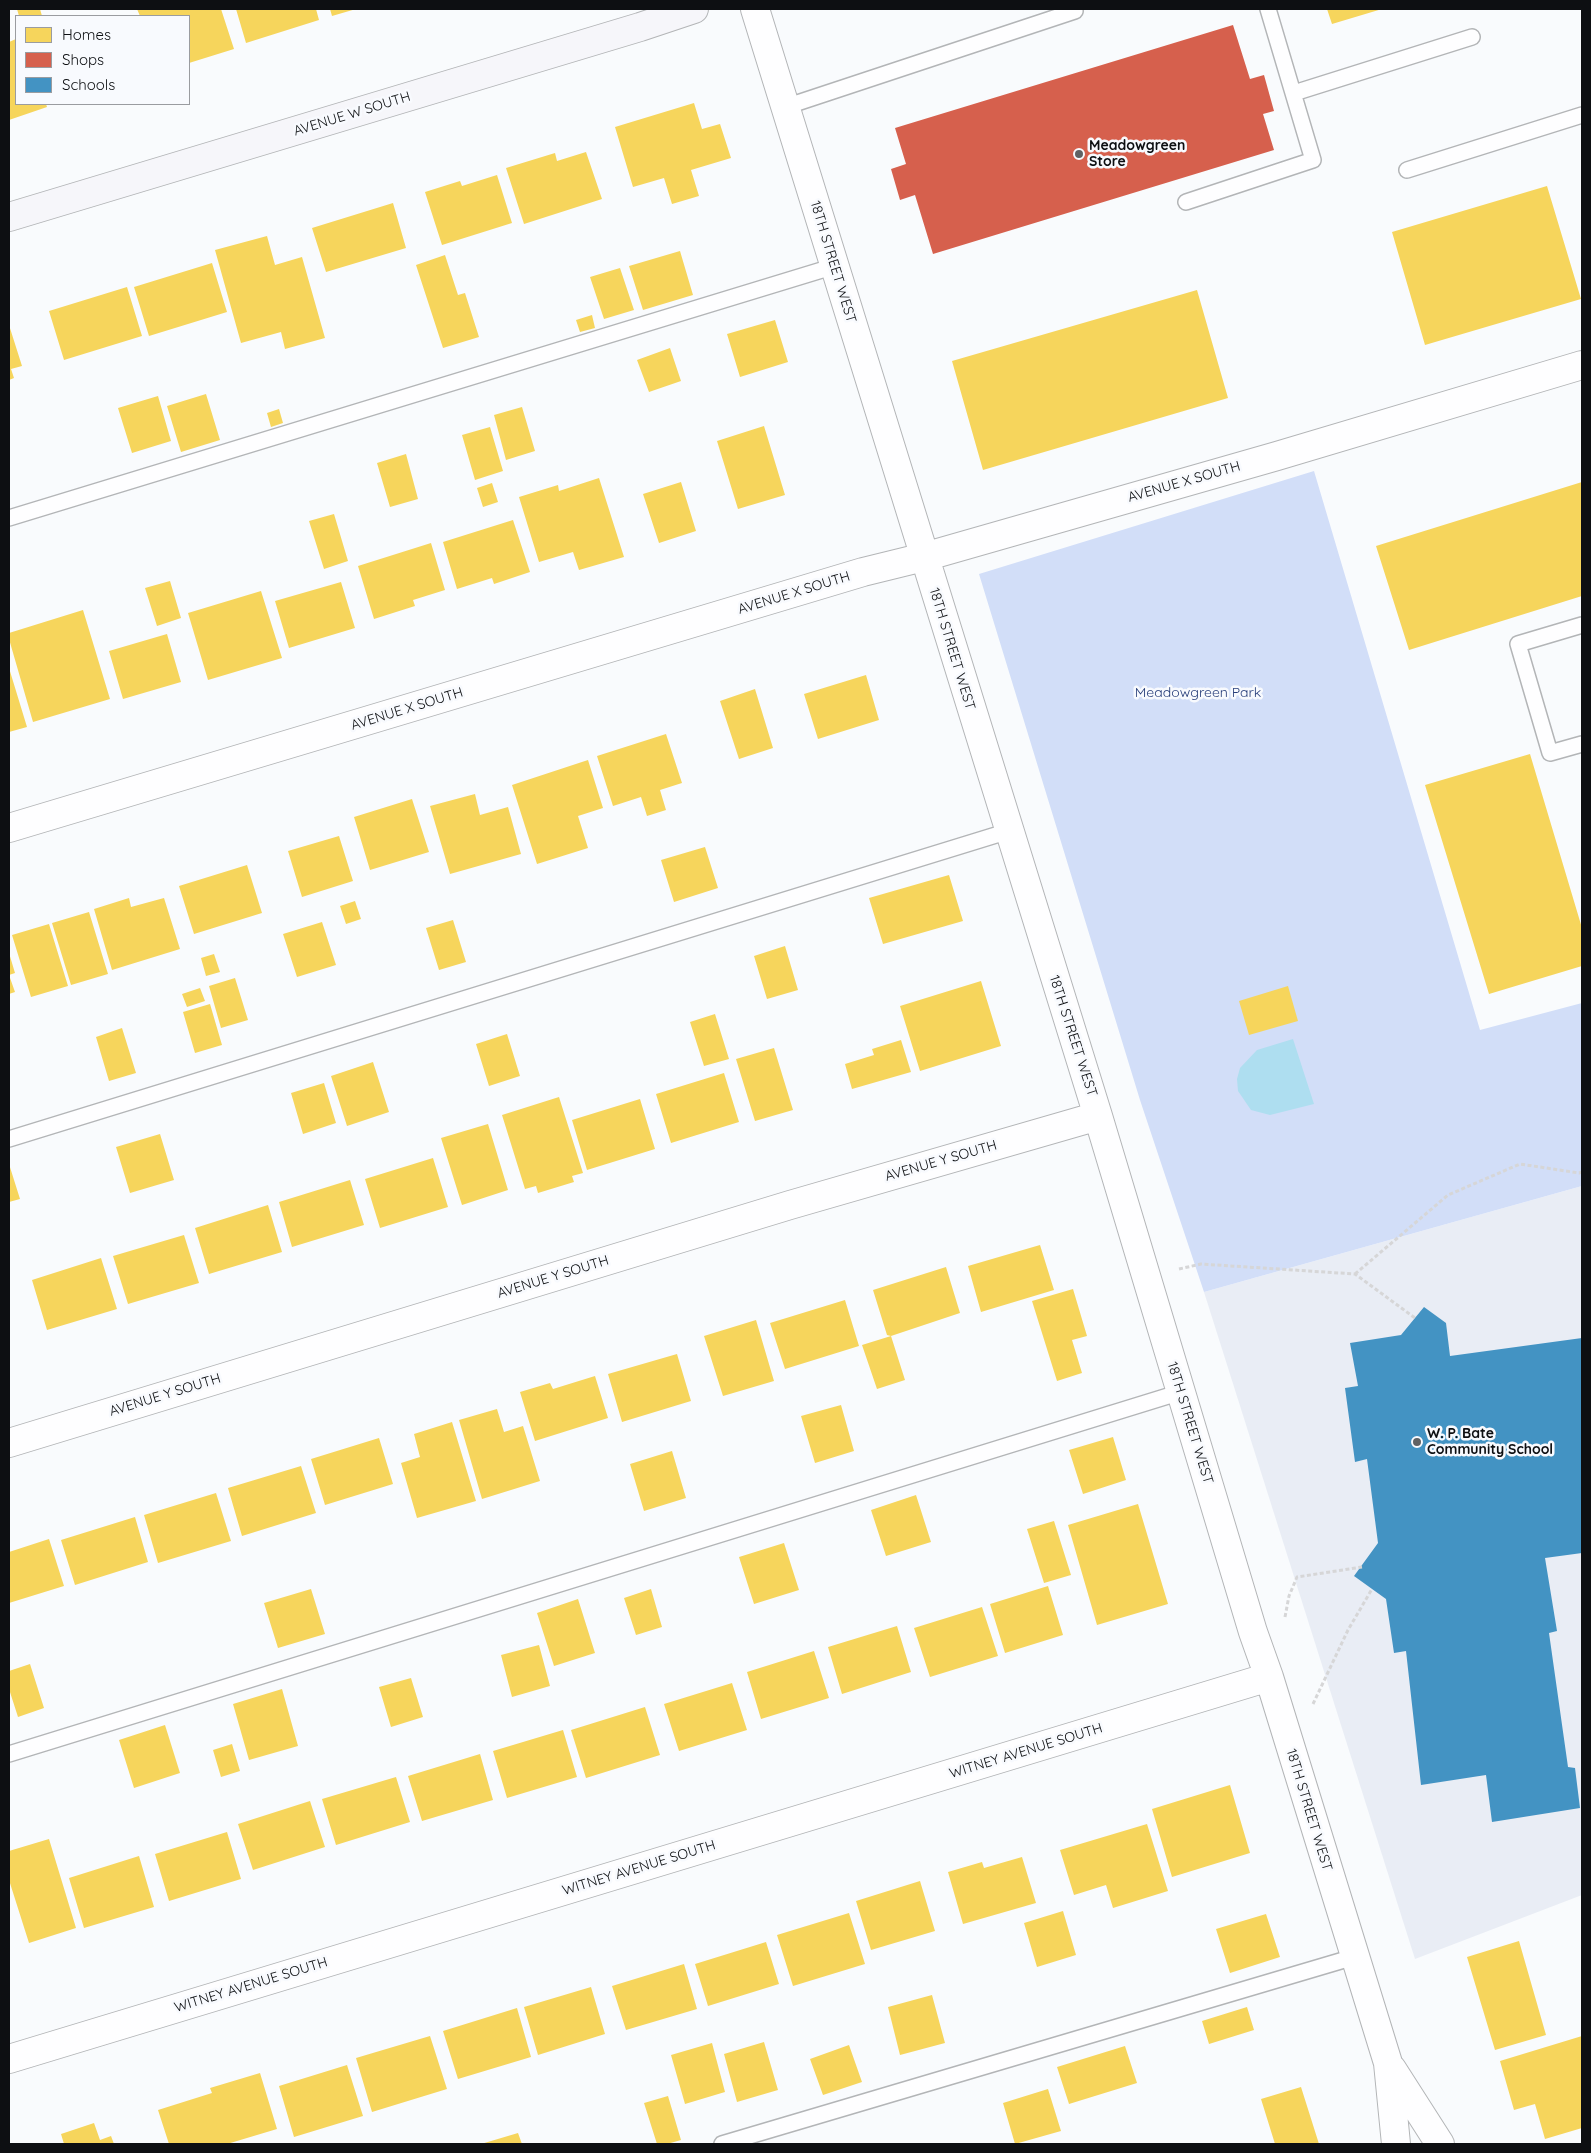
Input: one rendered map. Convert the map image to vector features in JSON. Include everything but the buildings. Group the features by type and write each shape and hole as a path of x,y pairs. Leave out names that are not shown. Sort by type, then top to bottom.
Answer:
{"street":[{"name":"AVENUE W SOUTH","path":"9,217 640,27 694,9"},
{"name":"18TH STREET WEST","path":"755,9 1098,1116 1253,1632 1388,2063"},
{"name":"AVENUE X SOUTH","path":"9,828 834,581 1268,458 1582,365"},
{"name":"AVENUE Y SOUTH","path":"9,1443 780,1208 1098,1116"},
{"name":"WITNEY AVENUE SOUTH","path":"9,2059 1268,1677"},
{"path":"1388,2063 1396,2144"},
{"path":"1388,2063 1440,2144"}],"lane":[{"path":"1186,202 1314,160 1268,9"},
{"path":"785,107 1075,11"},
{"path":"1294,93 1472,37"},
{"path":"1406,170 1582,115"},
{"path":"9,518 835,266"},
{"path":"1582,625 1518,644 1550,754 1582,744"},
{"path":"9,1139 1009,831"},
{"path":"9,1754 1181,1392"},
{"path":"722,2144 1354,1957"}],"path":[{"path":"1355,1274 1448,1196 1520,1164 1582,1172"},
{"path":"1188,1267 1201,1264 1355,1274 1415,1318"},
{"path":"1253,1632 1284,1622 1289,1596 1297,1577 1362,1567"},
{"path":"1280,1716 1314,1703 1348,1630 1372,1589"}],"shaded area":[{"path":"1293,1039 1314,1104 1270,1115 1251,1110 1238,1091 1237,1079 1240,1068 1257,1050"},
{"name":"W. P. Bate Community School","path":"1582,1186 1582,1895 1415,1959 1204,1292"}],"green space":[{"name":"Meadowgreen Park","path":"1314,471 1480,1030 1582,1003 1582,1186 1204,1292 1140,1100 979,574"}],"place":[{"name":"Meadowgreen Store","path":"1079,154"},
{"name":"W. P. Bate Community School","path":"1417,1442"}]}
